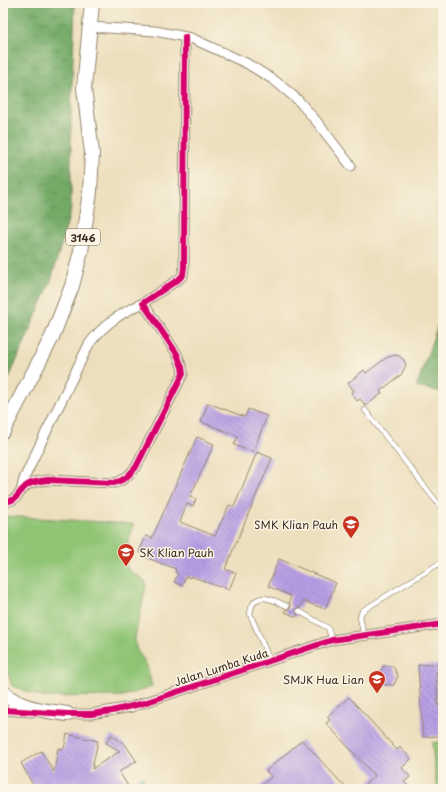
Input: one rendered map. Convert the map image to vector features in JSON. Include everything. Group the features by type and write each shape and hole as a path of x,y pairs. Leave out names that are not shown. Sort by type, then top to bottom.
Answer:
{"main road":[{"name":"3146","path":"3,431 52,337 72,286 81,251 90,192 92,153 84,88 92,3"},
{"path":"3,692 9,699 21,705 67,714"}],"street":[{"path":"90,27 155,31 191,38 246,63 274,80 298,100 351,166"},
{"path":"23,489 24,479 35,454 90,344 97,333 109,322 127,310 143,303 183,275 185,37"},
{"path":"3,502 14,500 23,489 31,483 48,480 121,482 128,477 136,467 183,374 177,354 143,303"},
{"name":"Jalan Lumba Kuda","path":"3,710 91,714 131,707 332,640 443,624"}],"lane":[{"path":"365,410 443,510"},
{"path":"364,636 360,617 362,611 443,562"},
{"path":"270,661 250,614 251,608 253,602 258,598 272,598 287,606"},
{"path":"299,611 328,628 332,640"}],"green space":[{"path":"3,3 75,3 71,114 71,209 51,281 3,392"},
{"path":"443,310 443,392 416,387"},
{"path":"5,516 134,524 127,547 127,566 129,570 145,581 146,586 135,643 137,650 147,667 152,687 123,696 42,697 12,686 3,657 3,543"},
{"path":"443,741 443,789 439,789 436,783 432,743"}],"water":[{"path":"142,776 150,789 140,789 135,780"}],"building":[{"path":"395,355 404,360 406,365 401,375 380,391 382,393 366,406 360,399 357,401 351,393 354,391 348,383 364,370 366,373 386,358"},
{"path":"208,403 245,417 248,409 267,416 253,452 234,445 238,436 201,422"},
{"path":"197,437 214,444 190,497 196,499 193,506 187,504 180,522 215,536 229,505 234,507 257,452 272,458 225,569 236,573 229,590 191,576 190,578 186,576 182,586 174,582 178,573 175,572 176,569 145,557 146,555 139,552 146,536 152,538"},
{"path":"279,559 336,583 325,609 303,601 300,608 296,609 298,614 296,617 285,612 286,609 291,607 289,603 291,596 268,586"},
{"path":"443,664 443,671 436,672 438,706 443,705 443,716 439,716 440,736 423,737 418,665"},
{"path":"383,666 393,666 398,676 394,685 385,685 383,683 373,688"},
{"path":"349,697 397,750 400,747 411,759 402,768 410,777 404,782 411,789 360,789 375,776 326,723 330,720 327,717"},
{"path":"67,734 98,741 92,769 120,751 106,743 111,735 125,744 137,762 136,761 119,772 130,789 35,789 21,763 41,751 54,772 58,748 64,749"},
{"path":"302,740 347,789 257,789 271,777 266,771"}],"cycle path":[{"path":"3,502 17,497 23,489 31,483 48,480 114,483 124,479 136,467 183,374 177,354 143,303 183,275 185,37"},
{"path":"3,710 67,714 91,714 112,711 144,703 332,640 443,624"}],"place":[{"name":"SMK Klian Pauh","path":"351,539"},
{"name":"SK Klian Pauh","path":"126,567"},
{"name":"SMJK Hua Lian","path":"377,694"}]}
